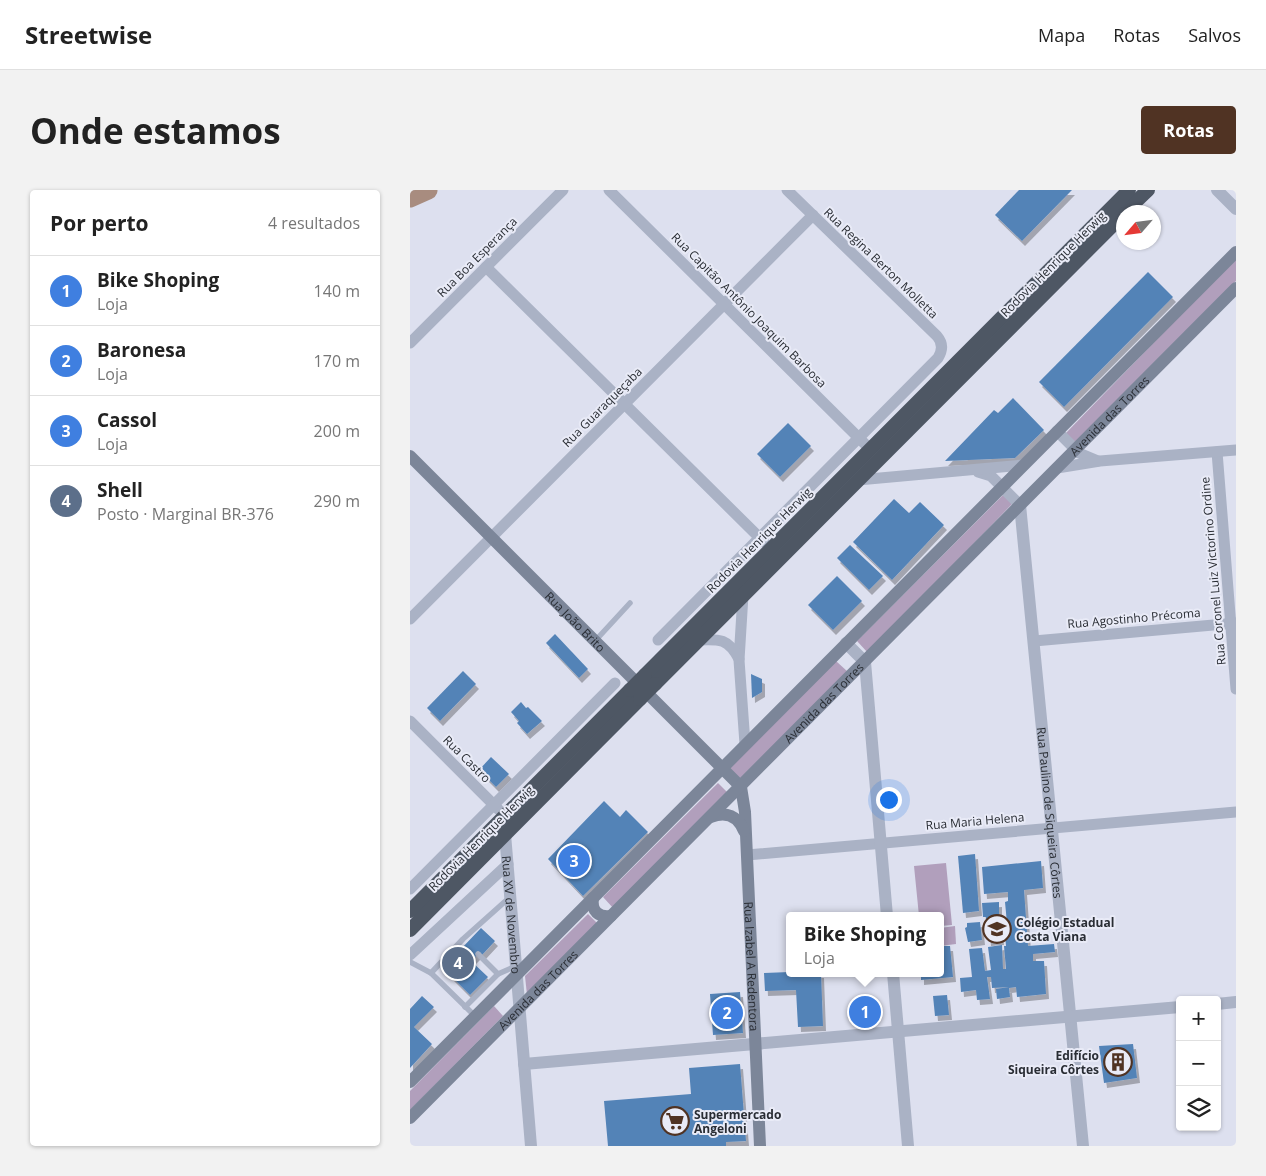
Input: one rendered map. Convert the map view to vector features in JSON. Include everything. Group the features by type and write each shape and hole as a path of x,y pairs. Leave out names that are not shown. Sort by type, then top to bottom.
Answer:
{"highway":[{"name":"Rodovia Henrique Herwig","path":"410,911 504,816 650,679 771,548 1129,190"},
{"name":"Rodovia Henrique Herwig","path":"1132,205 1148,190"},
{"name":"Rodovia Henrique Herwig","path":"650,679 698,640 1116,221"},
{"name":"Rodovia Henrique Herwig","path":"410,930 505,834 635,694"}],"main road":[{"name":"Avenida das Torres","path":"410,1082 475,1016 516,970 593,898 1236,252"},
{"name":"Avenida das Torres","path":"410,1118 1236,288"},
{"name":"Rua João Brito","path":"410,456 741,787"},
{"name":"Rua Izabel A Redentora","path":"741,787 746,836 760,1146"},
{"path":"710,817 724,814 737,819 742,824 746,836"},
{"path":"593,898 593,906 597,913 604,917 611,916"}],"street":[{"name":"Rua Boa Esperança","path":"410,343 563,190"},
{"name":"Rua Capitão Antônio Joaquim Barbosa","path":"610,190 870,449"},
{"name":"Rua Regina Berton Molletta","path":"787,190 941,340 942,347 938,358 859,438"},
{"path":"1216,190 1236,209"},
{"name":"Rua Guaraqueçaba","path":"410,619 813,215"},
{"path":"486,267 771,548"},
{"path":"1057,431 1075,450 1087,457 1100,461"},
{"path":"658,640 859,438"},
{"path":"1057,468 1100,461 1236,450"},
{"name":"Rua Coronel Luiz Victorino Ordine","path":"1217,452 1233,624 1236,688"},
{"path":"858,480 1023,465"},
{"path":"969,471 991,476 1020,505"},
{"name":"Rua Paulino de Siqueira Côrtes","path":"1020,505 1083,1146"},
{"path":"999,526 1010,524 1020,528 1023,533"},
{"path":"743,595 739,660 745,744"},
{"name":"Rua Agostinho Précoma","path":"1034,640 1233,624"},
{"path":"698,640 722,641 734,649 739,660"},
{"path":"846,643 865,662 887,912"},
{"path":"410,889 615,683"},
{"name":"Rua Castro","path":"410,721 504,816"},
{"name":"Rua Maria Helena","path":"747,855 1236,812"},
{"name":"Rua XV de Novembro","path":"505,834 531,1146"},
{"path":"410,955 508,864"},
{"path":"892,977 908,1146"},
{"path":"1221,1004 1236,1002"},
{"path":"524,1064 1176,1007"}],"lane":[{"path":"595,640 630,603"},
{"path":"431,973 510,896"},
{"path":"478,954 498,974"},
{"path":"410,962 431,973 475,1016"},
{"path":"465,1007 498,974 516,970"}],"shaded area":[{"path":"1236,258 1236,281 1075,442 1066,433"},
{"path":"1003,495 1012,504 868,653 857,641"},
{"path":"836,661 848,672 740,781 730,768"},
{"path":"718,783 729,794 614,909 603,897"},
{"path":"946,863 952,925 944,926 944,912 919,912 914,866"},
{"path":"588,914 598,924 527,995 525,976"},
{"path":"955,926 956,944 944,946 944,927"},
{"path":"494,1006 503,1016 410,1110 410,1091"}],"building":[{"path":"1019,190 1072,190 1022,241 995,215"},
{"path":"1148,272 1173,297 1064,407 1039,382"},
{"path":"1013,398 1044,430 1015,458 945,461 994,410 998,413"},
{"path":"788,423 811,446 780,477 757,454"},
{"path":"894,499 909,513 920,502 944,525 892,580 853,542"},
{"path":"850,545 883,576 869,590 837,558"},
{"path":"837,576 862,601 833,630 808,605"},
{"path":"555,634 588,669 579,678 546,643"},
{"path":"463,671 476,684 440,721 427,708"},
{"path":"751,674 762,679 762,692 752,698"},
{"path":"521,702 542,721 527,734 517,723 519,721 511,712"},
{"path":"491,757 509,774 496,787 479,770"},
{"path":"604,801 620,817 626,810 648,832 583,896 548,859"},
{"path":"975,854 979,911 963,913 958,856"},
{"path":"1041,861 1043,888 1024,890 1028,946 1054,944 1055,952 1033,954 1033,961 1044,961 1046,994 1017,997 1016,987 1009,988 1010,997 997,999 996,989 1009,987 992,988 991,977 987,977 990,999 977,1000 976,990 961,992 960,978 972,977 969,949 982,948 985,971 991,970 988,947 1002,945 1003,969 1006,969 1004,946 1006,946 1005,934 1008,934 1005,902 1008,901 1008,892 984,894 982,867"},
{"path":"999,902 999,924 1002,924 1003,932 1000,933 1001,940 988,941 986,917 983,917 982,903"},
{"path":"980,922 982,940 968,942 965,928 967,923"},
{"path":"481,928 495,941 482,955 480,952 471,961 488,977 470,995 440,965 458,947 461,949"},
{"path":"944,946 950,946 953,977 921,980 921,977 944,977"},
{"path":"786,972 786,977 821,977 823,1026 798,1027 796,990 765,991 764,973"},
{"path":"740,992 743,1033 713,1035 710,994"},
{"path":"947,995 949,1015 935,1016 933,996"},
{"path":"422,996 434,1007 414,1027 432,1044 410,1068 410,1009"},
{"name":"Edifício Siqueira Côrtes","path":"1133,1044 1137,1078 1104,1083 1099,1046"},
{"name":"Supermercado Angeloni","path":"740,1064 746,1141 726,1142 726,1146 608,1146 604,1101 691,1094 689,1068"}],"waterway":[{"path":"410,198 428,190"}],"place":[{"name":"Cassol","path":"574,861"},
{"name":"Colégio Estadual Costa Viana","path":"997,929"},
{"name":"Shell","path":"458,963"},
{"name":"Bike Shoping","path":"865,1012"},
{"name":"Baronesa","path":"727,1013"},
{"name":"Edifício Siqueira Côrtes","path":"1118,1062"},
{"name":"Supermercado Angeloni","path":"675,1121"}]}
